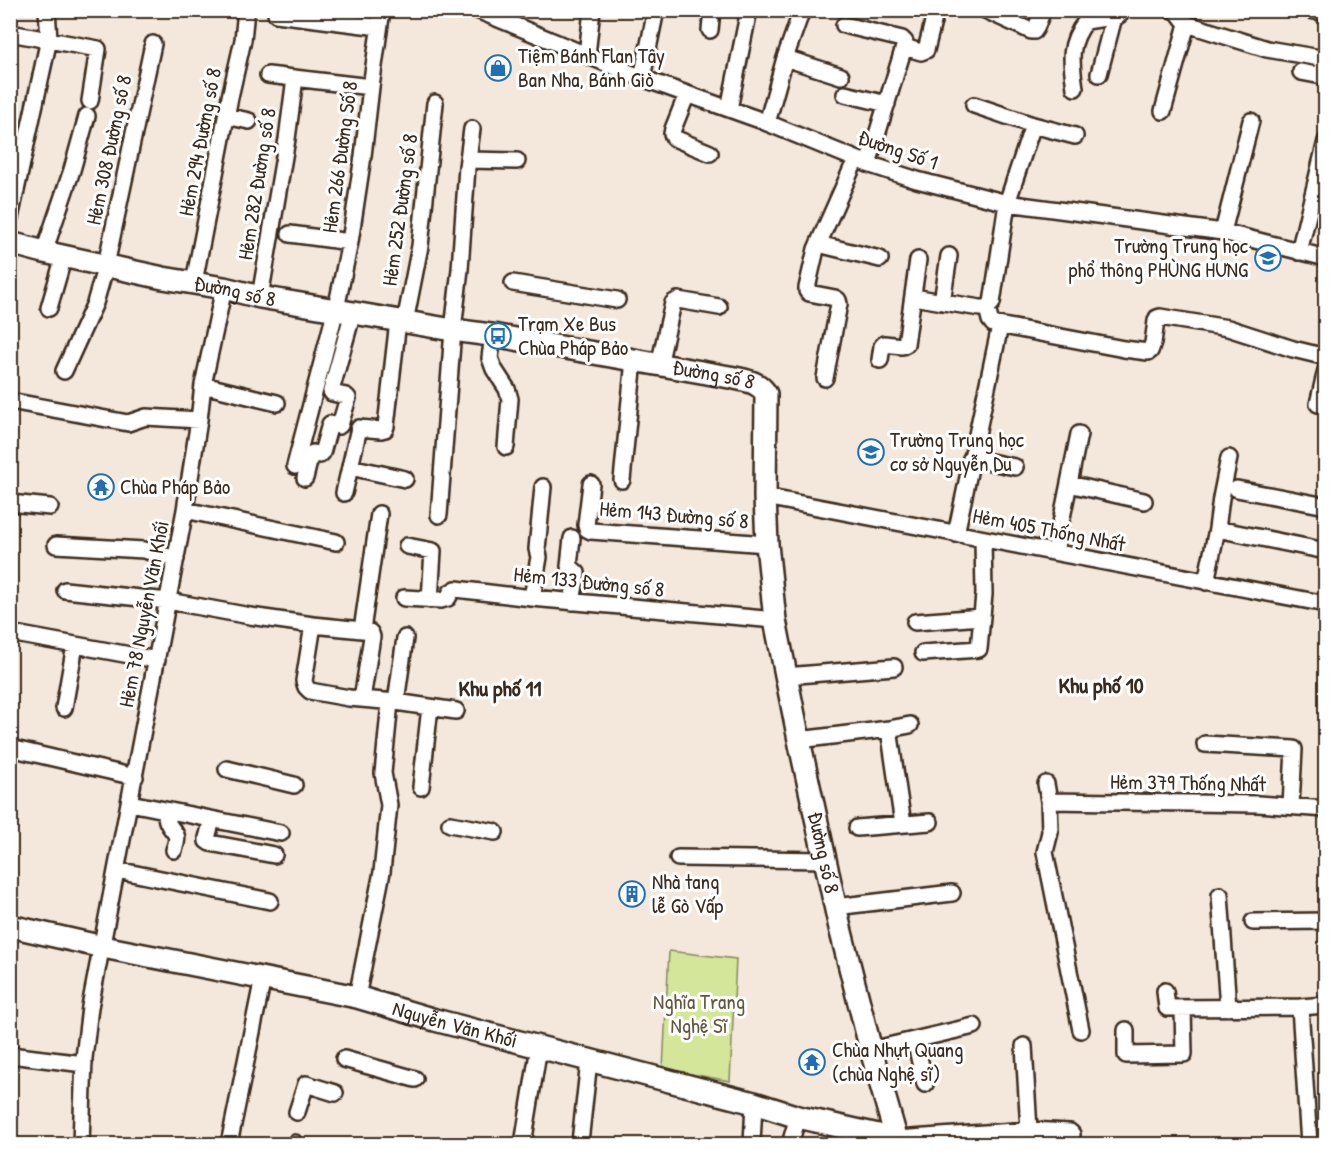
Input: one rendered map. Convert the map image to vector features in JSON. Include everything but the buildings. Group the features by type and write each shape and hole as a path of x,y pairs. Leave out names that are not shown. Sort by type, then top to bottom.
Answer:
{"street":[{"path":"10,218 49,39 47,10"},
{"name":"Hẻm 294 Đường số 8","path":"194,282 243,40 246,10"},
{"name":"Hẻm 266 Đường Số 8","path":"344,311 350,242 382,10"},
{"name":"Đường Số 1","path":"477,10 642,78 917,180 1007,203 1223,232 1326,258"},
{"path":"587,55 592,10"},
{"path":"642,78 656,10"},
{"path":"710,30 712,10"},
{"path":"729,109 749,10"},
{"path":"767,123 785,58 802,10"},
{"path":"904,47 926,50 936,10"},
{"path":"985,10 1034,31 1043,10"},
{"path":"1172,10 1177,11 1187,24 1267,49 1325,59 1322,76 1300,72"},
{"path":"1309,10 1326,14"},
{"path":"276,14 379,27"},
{"path":"1075,88 1070,60 1079,29 1086,21 1118,14 1099,74"},
{"path":"1163,111 1187,24"},
{"path":"825,378 839,304 835,298 807,291 818,244 862,161 887,104 905,42 902,39 844,26"},
{"path":"10,33 98,49 88,108 54,254 49,308"},
{"name":"Hẻm 308 Đường số 8","path":"64,371 95,303 106,265 153,44"},
{"path":"785,58 840,76"},
{"path":"268,75 371,87"},
{"name":"Hẻm 282 Đường số 8","path":"260,297 287,140 295,78"},
{"path":"687,94 672,134 674,138 710,153"},
{"path":"845,94 887,104"},
{"name":"Hẻm 252 Đường số 8","path":"350,467 359,428 381,430 386,426 402,321 420,246 435,103"},
{"path":"974,105 1033,125 1075,136"},
{"path":"226,117 249,121"},
{"path":"1223,232 1251,121"},
{"path":"913,297 980,308 987,308 992,303 1007,203 1033,125"},
{"path":"439,515 453,330 472,129"},
{"path":"1299,252 1326,141"},
{"path":"468,160 517,161"},
{"path":"290,234 350,242"},
{"name":"Đường số 8","path":"10,243 163,278 194,282 260,297 659,364 752,381 762,388 766,394 767,544 775,620 835,908 897,1142"},
{"path":"818,244 880,259"},
{"path":"942,302 949,256"},
{"path":"880,360 884,344 902,346 906,344 918,260"},
{"path":"513,283 617,300"},
{"name":"Hẻm 78 Nguyễn Văn Khối","path":"81,1144 84,1064 90,1007 185,510 203,385 224,288"},
{"path":"659,364 675,301 718,307"},
{"path":"987,308 990,320 999,326 1113,347 1148,352 1151,349 1157,318 1160,317 1228,328 1326,357"},
{"path":"344,311 331,391 348,398 340,425 330,424 322,453 320,455 311,454 300,472 344,311"},
{"path":"956,534 999,326"},
{"path":"493,335 490,358 510,399 506,447"},
{"path":"622,480 634,360"},
{"path":"1318,404 1326,370"},
{"path":"203,385 277,403"},
{"path":"10,401 128,423 146,417 199,420"},
{"path":"1055,552 1078,434"},
{"path":"971,458 1015,467"},
{"path":"1206,582 1229,458"},
{"path":"344,493 350,467 405,478"},
{"name":"Hẻm 143 Đường số 8","path":"591,484 586,525 591,531 767,544"},
{"path":"1068,484 1144,501"},
{"path":"532,598 538,557 543,487"},
{"path":"1237,489 1326,506"},
{"name":"Hẻm 405 Thống Nhất","path":"765,497 1326,604"},
{"path":"10,503 50,507"},
{"path":"185,510 336,542"},
{"path":"362,630 379,514"},
{"path":"1217,530 1321,550"},
{"path":"572,538 569,566 577,573 572,602"},
{"path":"923,653 979,649 984,594 983,539"},
{"path":"56,545 144,550 176,559"},
{"path":"407,546 433,551 430,600"},
{"name":"Hẻm 133 Đường số 8","path":"404,598 441,600 448,598 456,589 775,620"},
{"path":"65,590 168,601 250,616 368,631 372,637 362,699"},
{"path":"915,622 982,617"},
{"path":"313,625 304,681 310,691 456,711"},
{"path":"10,633 157,660"},
{"path":"357,997 382,872 389,805 383,773 405,638"},
{"path":"64,708 75,645"},
{"path":"786,676 894,667"},
{"path":"421,787 430,707"},
{"path":"799,740 910,725"},
{"path":"890,729 903,824"},
{"path":"1205,744 1294,750 1292,807"},
{"path":"10,748 135,777"},
{"path":"227,769 294,785"},
{"path":"1046,784 1050,832 1045,852 1081,1030"},
{"name":"Hẻm 379 Thống Nhất","path":"1049,801 1258,804 1326,809"},
{"path":"130,803 281,833"},
{"path":"166,811 166,820 176,832 177,842 174,850"},
{"path":"212,819 207,842 274,855"},
{"path":"857,828 930,822"},
{"path":"450,824 495,832"},
{"path":"678,858 825,860"},
{"path":"117,870 270,901"},
{"path":"835,908 952,893"},
{"path":"1220,895 1228,1008"},
{"path":"1253,922 1326,921"},
{"name":"Nguyễn Văn Khối","path":"11,931 357,997 435,1020 897,1142"},
{"path":"229,1144 263,978"},
{"path":"1165,990 1167,1008 1326,1005"},
{"path":"1300,1007 1309,1144"},
{"path":"1126,1030 1126,1054 1184,1054 1183,1008"},
{"path":"871,1050 974,1026"},
{"path":"915,1040 925,1084"},
{"path":"1024,1046 1028,1137"},
{"path":"524,1144 539,1047"},
{"path":"10,1055 84,1064"},
{"path":"344,1059 415,1079"},
{"path":"580,1142 589,1060"},
{"path":"297,1112 306,1084 335,1093"},
{"path":"752,1144 754,1103"},
{"path":"790,1144 798,1117"},
{"path":"897,1142 1028,1137 1068,1132 1071,1139"}],"green space":[{"name":"Nghĩa Trang Nghệ Sĩ","path":"669,951 736,959 730,1081 663,1069"}],"place":[{"name":"Tiệm Bánh Flan Tây Ban Nha, Bánh Giò","path":"498,68"},
{"name":"Trường Trung học phổ thông PHÙNG HƯNG","path":"1268,258"},
{"name":"Trạm Xe Bus Chùa Pháp Bảo","path":"498,336"},
{"name":"Trường Trung học cơ sở Nguyễn Du","path":"871,452"},
{"name":"Chùa Pháp Bảo","path":"101,487"},
{"name":"Nhà tang lễ Gò Vấp","path":"632,894"},
{"name":"Chùa Nhựt Quang (chùa Nghệ sĩ)","path":"812,1062"}],"district":[{"name":"Khu phố 10","path":"1101,685"},
{"name":"Khu phố 11","path":"500,688"}]}
